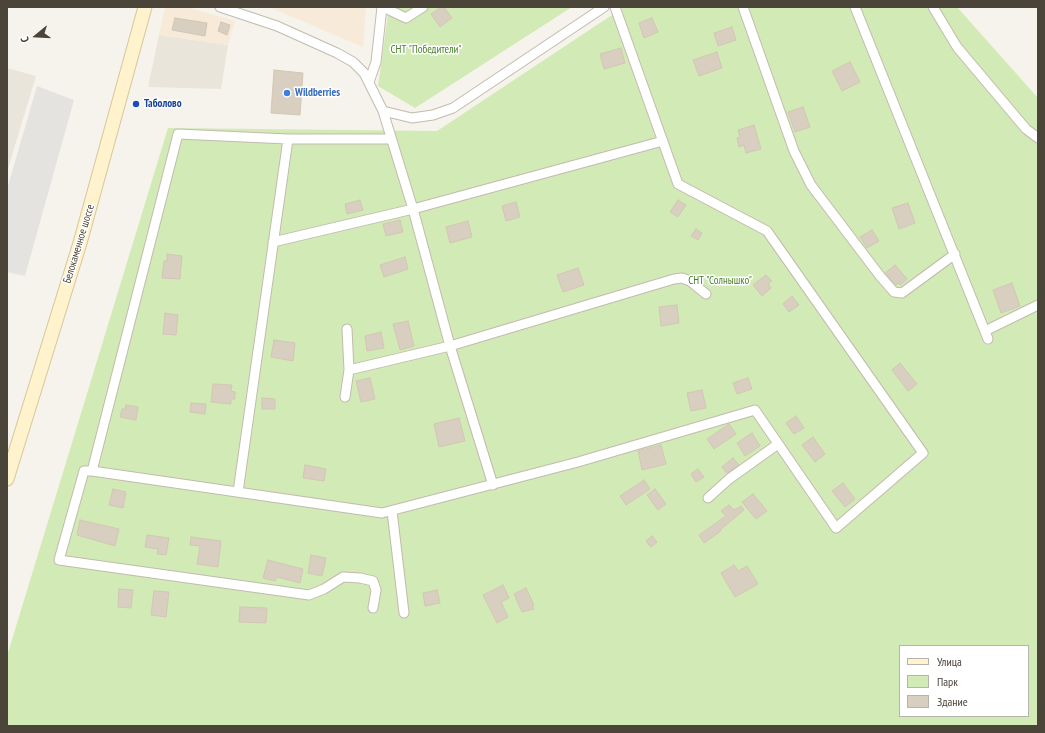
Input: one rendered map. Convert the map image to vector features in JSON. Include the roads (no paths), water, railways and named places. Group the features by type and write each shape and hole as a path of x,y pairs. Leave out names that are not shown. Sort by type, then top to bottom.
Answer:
{"main road":[{"name":"Белокаменное шоссе","path":"7,479 80,243 145,7"}],"street":[{"path":"220,7 277,26 337,53 353,62 369,82 383,111 390,139 413,209 450,346 493,485"},
{"path":"369,82 376,62 383,7 406,18 423,7"},
{"path":"383,111 412,118 433,115 452,108 604,7"},
{"path":"373,608 376,590 373,581 360,578 343,577 324,589 309,595 59,560 84,471 382,513 493,485 754,410 836,528 922,453 767,231 678,184 615,7"},
{"path":"743,7 794,151 811,185 880,276 894,292 902,293 955,254"},
{"path":"855,7 987,335 1038,305"},
{"path":"933,7 957,48 1026,129 1038,138"},
{"path":"92,471 178,134 288,139 390,139"},
{"path":"238,492 288,139"},
{"path":"273,242 413,209 663,141"},
{"path":"349,370 450,346 674,279 682,278 690,280 706,294"},
{"path":"345,397 349,370 347,329"},
{"path":"708,498 729,479 778,444"},
{"path":"392,511 404,613"}],"place":[{"name":"Wildberries","path":"287,93"},
{"name":"Таболово","path":"136,104"}],"park label":[{"name":"СНТ \"Победители\"","path":"426,50"},
{"name":"СНТ \"Солнышко\"","path":"720,281"}]}
